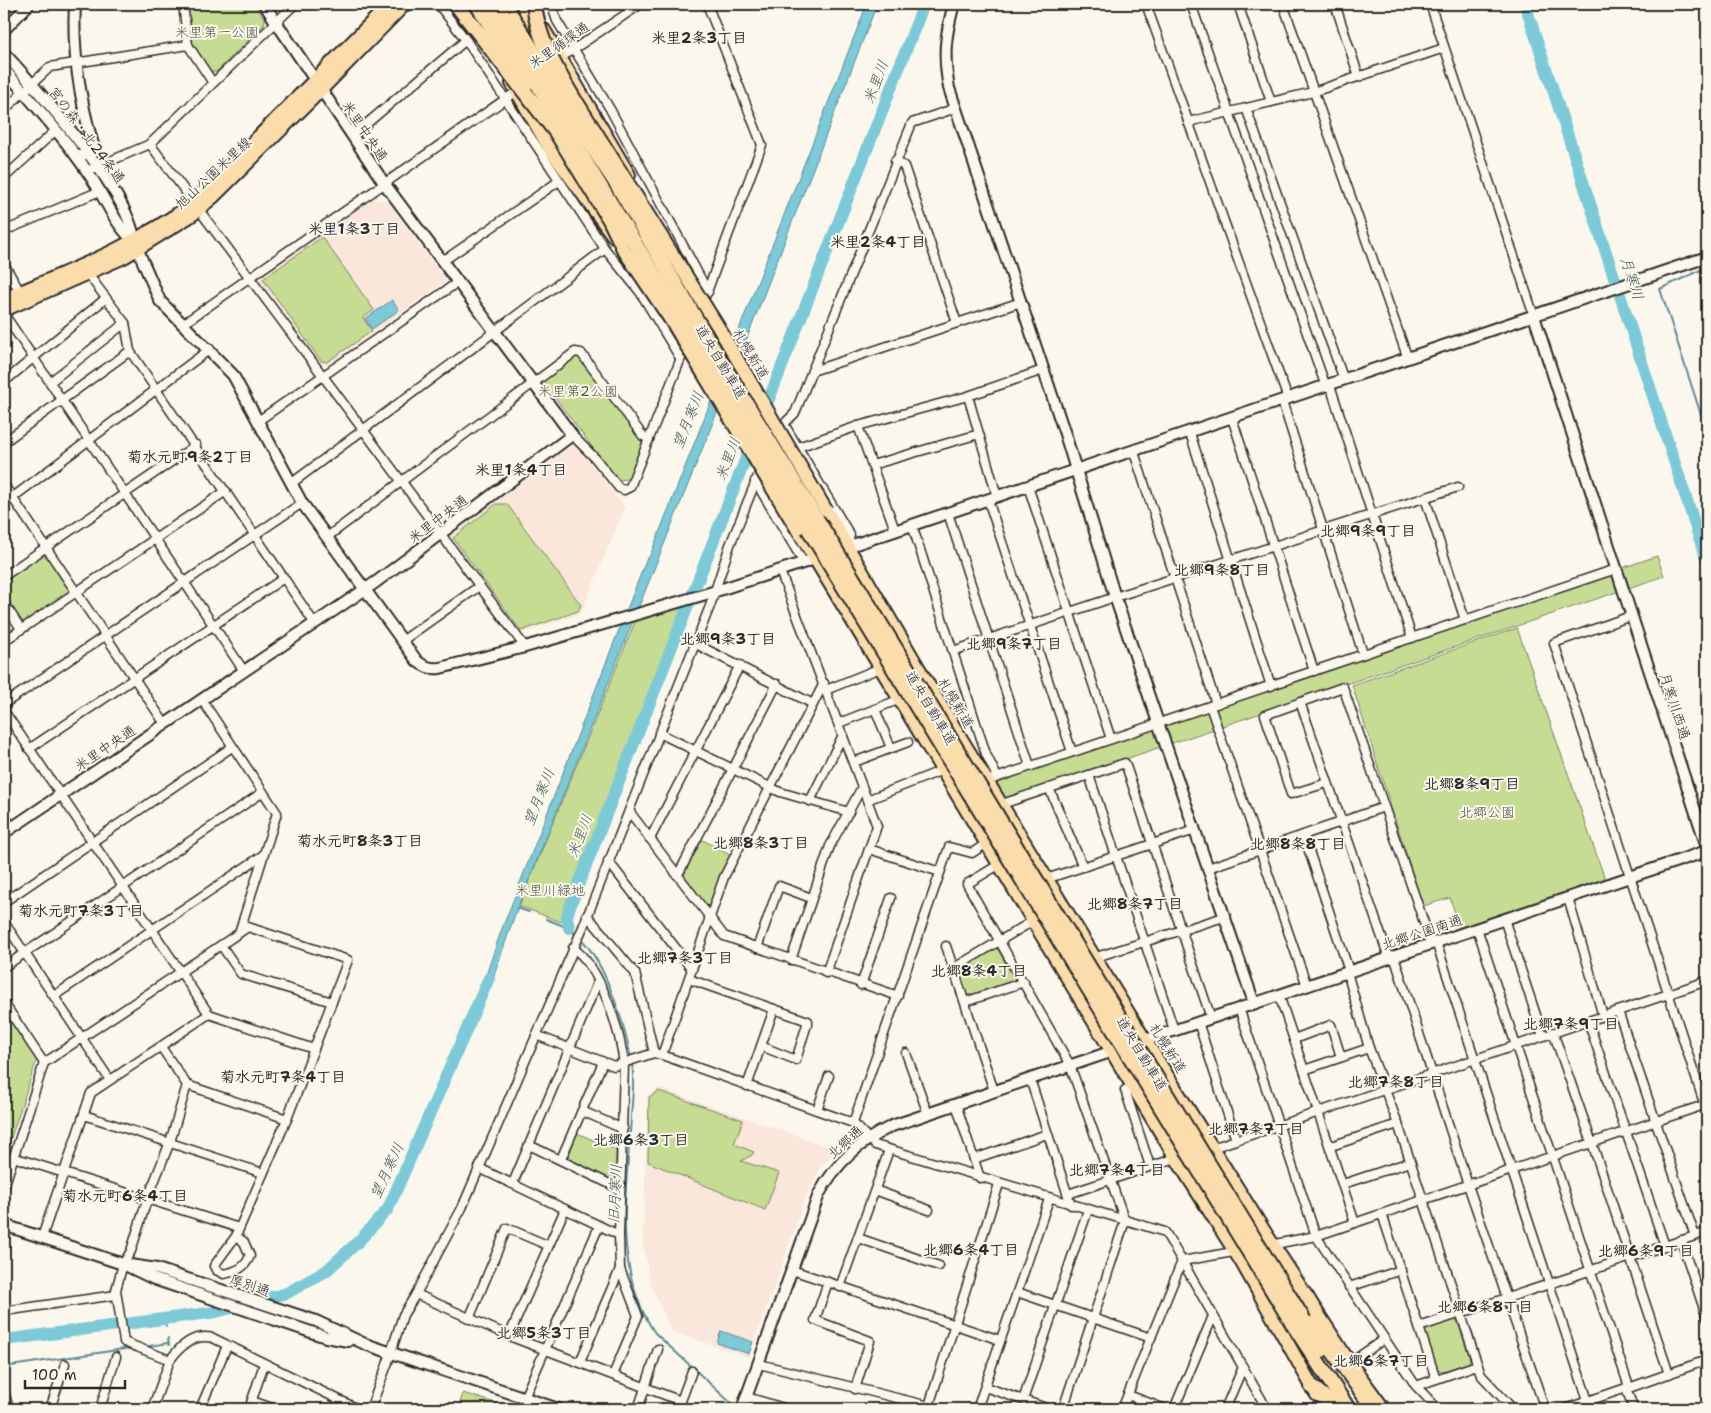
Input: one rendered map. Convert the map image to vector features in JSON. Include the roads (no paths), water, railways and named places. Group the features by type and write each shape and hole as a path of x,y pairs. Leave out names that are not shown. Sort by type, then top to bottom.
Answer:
{"highway":[{"path":"456,4 530,96 606,197"},
{"name":"道央自動車道","path":"489,4 1294,1327 1348,1409"},
{"name":"道央自動車道","path":"504,4 618,186 726,370 1294,1304 1363,1409"},
{"path":"534,4 537,26 544,44 618,186"},
{"path":"1307,1298 1325,1340 1374,1409"},
{"path":"1312,1388 1326,1399 1334,1409"}],"main road":[{"name":"旭山公園米里線","path":"318,85 390,4"},
{"name":"旭山公園米里線","path":"4,299 22,296 87,273 136,245 170,220 195,206 318,85 405,4"},
{"path":"462,4 550,149 623,249 674,325 797,529 809,561 880,668 898,700 943,770 1134,1085 1176,1158 1235,1252 1312,1388 1327,1409"},
{"path":"476,4 609,220 623,249"},
{"name":"札幌新道","path":"516,4 717,325 847,547 992,779 1002,804 1046,879 1096,957 1212,1148 1307,1298 1350,1363 1384,1409"},
{"path":"530,4 560,58 616,150 654,224"},
{"name":"旭山公園米里線","path":"4,310 22,296 136,245"}],"street":[{"path":"4,30 29,4"},
{"path":"75,4 76,64 80,91 94,148 82,155"},
{"path":"182,4 188,45 213,83"},
{"name":"米里中央通","path":"8,831 366,589 572,435 384,183 264,4"},
{"path":"92,169 150,144 295,4"},
{"path":"438,4 466,40 605,249 640,292 680,358"},
{"path":"552,4 557,21 575,49 652,186 708,292"},
{"name":"米里循環通","path":"183,324 504,99 517,92 560,58 641,4"},
{"path":"572,435 595,458 620,488 624,490 630,487 708,292 762,145 707,4"},
{"path":"954,4 946,30 944,58 949,88 1043,370 1115,596 1254,1003"},
{"path":"1147,4 1285,400 1323,532 1363,654"},
{"path":"1191,4 1228,112 1328,386 1412,638"},
{"path":"1238,4 1271,102"},
{"path":"1283,4 1408,359"},
{"path":"1335,4 1359,78"},
{"path":"1430,4 1534,316"},
{"path":"352,136 466,40"},
{"path":"4,110 50,67 188,45"},
{"path":"1188,122 1313,92 1444,48"},
{"name":"宮の森・北24条通","path":"4,53 32,83 92,169 133,231 136,245"},
{"name":"宮の森・北24条通","path":"4,69 56,130 82,155"},
{"path":"370,1409 403,1315 462,1208 583,927 755,481 784,424 795,413 912,123 956,108"},
{"path":"1246,108 1344,380"},
{"path":"4,178 56,130"},
{"path":"150,144 526,648"},
{"path":"896,161 904,166 957,323"},
{"name":"宮の森・北24条通","path":"92,169 100,191 126,234 136,245"},
{"path":"443,261 559,181"},
{"path":"4,232 100,191"},
{"path":"136,245 160,301 210,349 233,375 302,503 417,661 430,669 526,648 780,571 895,530 1075,472 1707,257"},
{"path":"292,483 605,249"},
{"path":"4,264 22,296"},
{"path":"87,273 125,323 130,351 315,624"},
{"path":"258,421 458,282"},
{"path":"4,382 105,299"},
{"path":"812,371 1020,302"},
{"path":"4,314 244,671"},
{"name":"月寒川西通","path":"1534,316 1707,847"},
{"path":"50,382 125,323"},
{"path":"4,504 210,349"},
{"path":"4,442 130,351"},
{"path":"327,537 400,480 575,352 581,352 643,436 649,440"},
{"path":"798,448 858,426 968,396 1043,370"},
{"path":"968,396 979,434 992,498 1030,626 1072,752"},
{"path":"1232,418 1314,671"},
{"path":"784,424 850,535 847,547"},
{"path":"858,426 895,530"},
{"path":"1190,433 1271,686"},
{"path":"872,465 979,434"},
{"path":"4,576 196,446"},
{"path":"1134,452 1213,705 1306,986"},
{"path":"755,481 809,561"},
{"path":"4,485 165,724"},
{"path":"1028,486 1111,739"},
{"path":"953,651 1115,596 1273,548 1458,487"},
{"path":"4,641 226,491"},
{"path":"1424,498 1465,620"},
{"path":"4,704 302,503"},
{"path":"948,513 1030,766"},
{"path":"912,525 986,754 992,779 1616,571"},
{"path":"780,571 877,826 826,973"},
{"path":"29,749 284,578"},
{"path":"402,641 478,586"},
{"path":"4,603 21,629"},
{"path":"1182,1261 1316,1236 1657,1121 1706,1107 1554,643 1631,616"},
{"path":"694,643 813,704"},
{"path":"649,838 740,666"},
{"path":"658,1054 689,979 724,877 813,704 825,686 880,668"},
{"path":"676,874 680,871 777,684"},
{"path":"1327,783 1291,794 1265,715 1343,688 1384,808 1475,1059 1588,1401"},
{"path":"202,700 277,813 240,933"},
{"path":"838,723 898,700"},
{"path":"1300,702 1340,823 1391,957 1432,1073 1468,1185 1545,1409"},
{"path":"875,709 891,748"},
{"path":"4,711 209,1014 314,1049"},
{"path":"659,733 770,787 848,812"},
{"path":"810,801 843,734"},
{"path":"854,762 908,742"},
{"path":"4,902 232,747"},
{"path":"1002,804 1125,763 1211,1018"},
{"path":"867,800 943,770"},
{"path":"1089,775 1174,1030"},
{"path":"791,960 830,846 862,787"},
{"path":"1049,788 1084,866"},
{"path":"4,967 262,792"},
{"path":"1208,868 1384,808"},
{"path":"629,811 724,936 826,973 898,996"},
{"path":"4,815 8,831"},
{"path":"1046,879 1195,830"},
{"path":"1304,836 1348,972 1369,1048 1398,1124 1481,1375 1513,1409"},
{"path":"853,1123 948,847 972,853 987,843"},
{"path":"869,849 940,872"},
{"name":"北郷公園南通","path":"1146,1041 1707,851"},
{"path":"54,996 263,855"},
{"path":"608,861 692,969"},
{"path":"1000,864 967,884 1070,1065 1125,1221 1062,1409"},
{"path":"756,948 779,886 811,898"},
{"path":"861,985 892,898"},
{"path":"1568,898 1603,1016"},
{"path":"587,915 635,973 658,1054"},
{"path":"1096,957 1224,917"},
{"path":"1504,919 1543,1036"},
{"path":"954,968 1034,921"},
{"path":"4,922 110,1080"},
{"path":"4,1187 10,1158 44,1062 179,972 248,927 348,960 287,1119 238,1232 214,1266 216,1270 224,1274 239,1270 247,1264 250,1256 238,1232 63,1171 10,1158"},
{"path":"1477,928 1629,1387 1626,1389 1634,1409"},
{"path":"221,945 241,974 332,1002"},
{"path":"574,946 585,957 598,981 626,1062 618,1235 620,1269 638,1316 612,1375"},
{"path":"946,946 994,1091"},
{"path":"689,979 808,1021 796,1060 761,1046"},
{"path":"512,1183 598,981"},
{"path":"1212,1148 1707,981"},
{"path":"964,1002 1024,982"},
{"path":"1279,995 1356,1223"},
{"path":"4,1003 44,1062"},
{"path":"1239,1008 1316,1236 1416,1386 1438,1409"},
{"path":"747,1086 774,1009"},
{"path":"1618,1011 1695,1236"},
{"path":"42,1237 91,1093 209,1014"},
{"path":"1588,1021 1665,1246"},
{"path":"1198,1022 1236,1140"},
{"path":"1294,1039 1331,1025 1342,1057"},
{"path":"1553,1032 1669,1374"},
{"path":"536,1035 614,1066 658,1054 853,1123 875,1145 889,1150 1165,1232 1268,1409"},
{"name":"北郷通","path":"742,1409 819,1194 829,1176 868,1137 892,1126 1146,1041"},
{"path":"161,1047 187,1085 287,1119"},
{"path":"1304,1070 1369,1048"},
{"path":"906,1053 928,1114"},
{"path":"561,1159 602,1062"},
{"path":"817,1110 829,1076"},
{"path":"1030,1079 1071,1205"},
{"path":"170,1360 126,1343 122,1337 116,1295 123,1264 131,1250 147,1200 170,1142 187,1085"},
{"path":"1134,1085 1125,1090 1150,1166"},
{"path":"956,1104 980,1178"},
{"path":"582,1111 623,1129"},
{"path":"84,1115 263,1173"},
{"path":"1331,1146 1398,1124"},
{"path":"974,1159 1047,1134"},
{"path":"529,1144 620,1189"},
{"path":"840,1287 889,1150"},
{"path":"1068,1194 1176,1158"},
{"path":"1343,1184 1410,1162"},
{"path":"479,1168 618,1235"},
{"path":"759,1364 929,1408 999,1184"},
{"path":"875,1190 929,1210"},
{"path":"977,1409 1049,1199"},
{"path":"509,1336 547,1245 565,1209"},
{"path":"1023,1400 1088,1210"},
{"path":"1382,1214 1436,1379"},
{"name":"厚別通","path":"4,1225 155,1274 326,1337 365,1344 558,1409"},
{"path":"524,1398 599,1226"},
{"path":"469,1319 507,1228 547,1245"},
{"path":"1419,1327 1707,1232"},
{"path":"858,1238 939,1266"},
{"path":"1681,1240 1707,1318"},
{"path":"1122,1409 1182,1261"},
{"path":"580,1362 620,1269"},
{"path":"792,1270 1000,1340"},
{"path":"1350,1287 1401,1270"},
{"path":"828,1282 815,1320 870,1341 855,1389"},
{"path":"1017,1292 1151,1338"},
{"path":"416,1294 509,1336 681,1401"},
{"path":"4,1311 116,1295"},
{"path":"1174,1409 1213,1316"},
{"path":"152,1409 170,1360 188,1342 197,1338 208,1337 358,1409"},
{"path":"1350,1363 1384,1340"},
{"path":"200,1409 228,1346"},
{"path":"638,1409 658,1349"},
{"path":"100,1409 116,1357"},
{"path":"1565,1409 1707,1360"},
{"path":"50,1409 65,1364"},
{"path":"264,1364 250,1405 276,1409"},
{"path":"1416,1386 1478,1365"},
{"path":"1225,1409 1243,1367"},
{"path":"678,1409 692,1371"},
{"path":"985,1387 1049,1409"},
{"path":"4,1391 9,1409"},
{"path":"1128,1395 1165,1409"},
{"path":"747,1397 787,1409"}],"water":[{"path":"867,4 877,4 749,333 514,917 487,996 480,993 500,934"},
{"path":"392,300 399,310 372,329 365,319"},
{"path":"721,1331 753,1342 749,1354 717,1343"}],"waterway":[{"name":"米里川","path":"569,928 567,917 569,909 924,4"},
{"name":"月寒川","path":"1525,4 1707,562"},
{"path":"1707,267 1660,289 1707,433"},
{"name":"旧月寒川","path":"517,908 529,912"},
{"name":"旧月寒川","path":"546,919 569,928 576,935"},
{"name":"旧月寒川","path":"580,938 589,948 606,978 619,1012 631,1059"},
{"name":"望月寒川","path":"4,1340 216,1312 287,1293 326,1271 358,1242 388,1209 489,978"},
{"name":"旧月寒川","path":"632,1064 633,1090 625,1200 627,1255 632,1282 641,1308 655,1333 732,1404"},
{"name":"望月寒川","path":"165,1319 166,1326"},
{"path":"168,1338 169,1345"},
{"path":"144,1347 168,1343"},
{"path":"4,1367 131,1348"}],"district":[{"name":"米里2条3丁目","path":"699,38"},
{"name":"米里1条3丁目","path":"354,229"},
{"name":"米里2条4丁目","path":"878,242"},
{"name":"菊水元町9条2丁目","path":"190,457"},
{"name":"米里1条4丁目","path":"521,470"},
{"name":"北郷9条9丁目","path":"1368,531"},
{"name":"北郷9条8丁目","path":"1222,570"},
{"name":"北郷9条3丁目","path":"728,639"},
{"name":"北郷9条7丁目","path":"1014,644"},
{"name":"北郷8条9丁目","path":"1472,784"},
{"name":"菊水元町8条3丁目","path":"360,841"},
{"name":"北郷8条3丁目","path":"761,843"},
{"name":"北郷8条8丁目","path":"1298,844"},
{"name":"北郷8条7丁目","path":"1135,904"},
{"name":"菊水元町7条3丁目","path":"81,911"},
{"name":"北郷7条3丁目","path":"685,958"},
{"name":"北郷8条4丁目","path":"979,971"},
{"name":"北郷7条9丁目","path":"1571,1024"},
{"name":"菊水元町7条4丁目","path":"283,1077"},
{"name":"北郷7条8丁目","path":"1396,1082"},
{"name":"北郷7条7丁目","path":"1256,1129"},
{"name":"北郷6条3丁目","path":"641,1140"},
{"name":"北郷7条4丁目","path":"1117,1170"},
{"name":"菊水元町6条4丁目","path":"125,1196"},
{"name":"北郷6条4丁目","path":"971,1250"},
{"name":"北郷6条9丁目","path":"1646,1251"},
{"name":"北郷6条8丁目","path":"1485,1307"},
{"name":"北郷5条3丁目","path":"544,1333"},
{"name":"北郷6条7丁目","path":"1381,1361"}],"park label":[{"name":"米里第一公園","path":"217,32"},
{"name":"米里第2公園","path":"578,391"},
{"name":"北郷公園","path":"1487,812"},
{"name":"米里川緑地","path":"550,890"}]}
